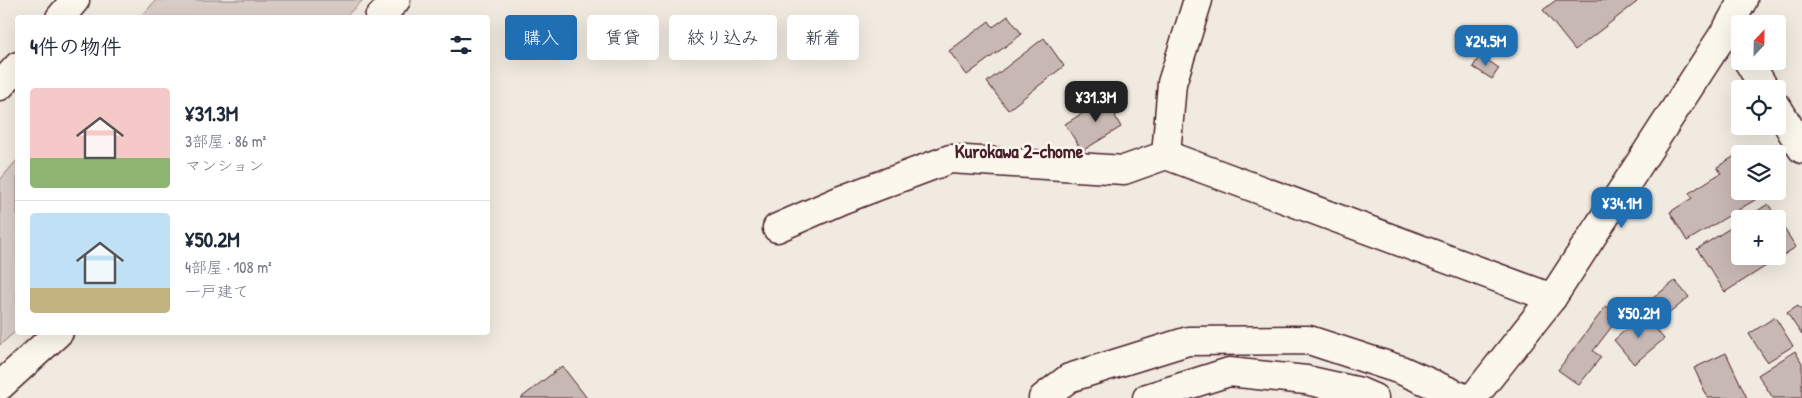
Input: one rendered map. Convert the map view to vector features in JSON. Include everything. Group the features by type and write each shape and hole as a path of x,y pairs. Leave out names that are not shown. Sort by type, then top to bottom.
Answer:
{"main road":[{"path":"62,15 75,0"},
{"path":"382,15 396,0"},
{"path":"1166,155 1172,83 1198,0"},
{"path":"1740,15 1743,0"},
{"path":"1473,398 1552,298 1731,44"},
{"path":"0,86 15,69"},
{"path":"1786,122 1802,149"},
{"path":"777,228 841,200 950,159 1124,170 1166,155 1552,298"},
{"path":"0,386 56,335"},
{"path":"1043,398 1069,378 1188,341 1309,340 1401,370 1464,398"},
{"path":"1147,398 1229,372 1306,380 1367,395"}],"shaded area":[{"path":"156,0 363,0 347,15 143,15"},
{"path":"15,162 15,332 0,345 0,180"}],"building":[{"path":"1556,0 1636,0 1637,2 1575,50 1543,10"},
{"path":"1008,16 1022,34 967,75 949,51 989,21 993,27"},
{"path":"1044,38 1064,66 1008,110 987,82"},
{"path":"1480,55 1499,68 1492,79 1473,67"},
{"path":"1113,94 1124,110 1115,116 1121,127 1082,151 1065,124"},
{"path":"1731,158 1731,200 1755,200 1738,210 1731,210 1731,214 1687,241 1670,212 1692,198 1689,193 1721,173 1717,167"},
{"path":"1768,204 1772,210 1759,210"},
{"path":"1731,228 1731,265 1768,265 1725,292 1697,249"},
{"path":"1786,231 1796,247 1786,253"},
{"path":"1675,281 1689,297 1660,321 1645,304"},
{"path":"1606,306 1620,316 1593,351 1601,357 1579,385 1558,370"},
{"path":"1798,306 1802,311 1802,335 1787,313"},
{"path":"1644,314 1664,339 1634,364 1614,340"},
{"path":"1775,317 1793,346 1767,362 1749,334"},
{"path":"1795,351 1802,363 1802,398 1773,398 1758,375"},
{"path":"1726,353 1747,398 1708,398 1694,368"},
{"path":"562,366 587,398 521,398"}],"district":[{"name":"Kurokawa 2-chome","path":"1019,151"}]}
